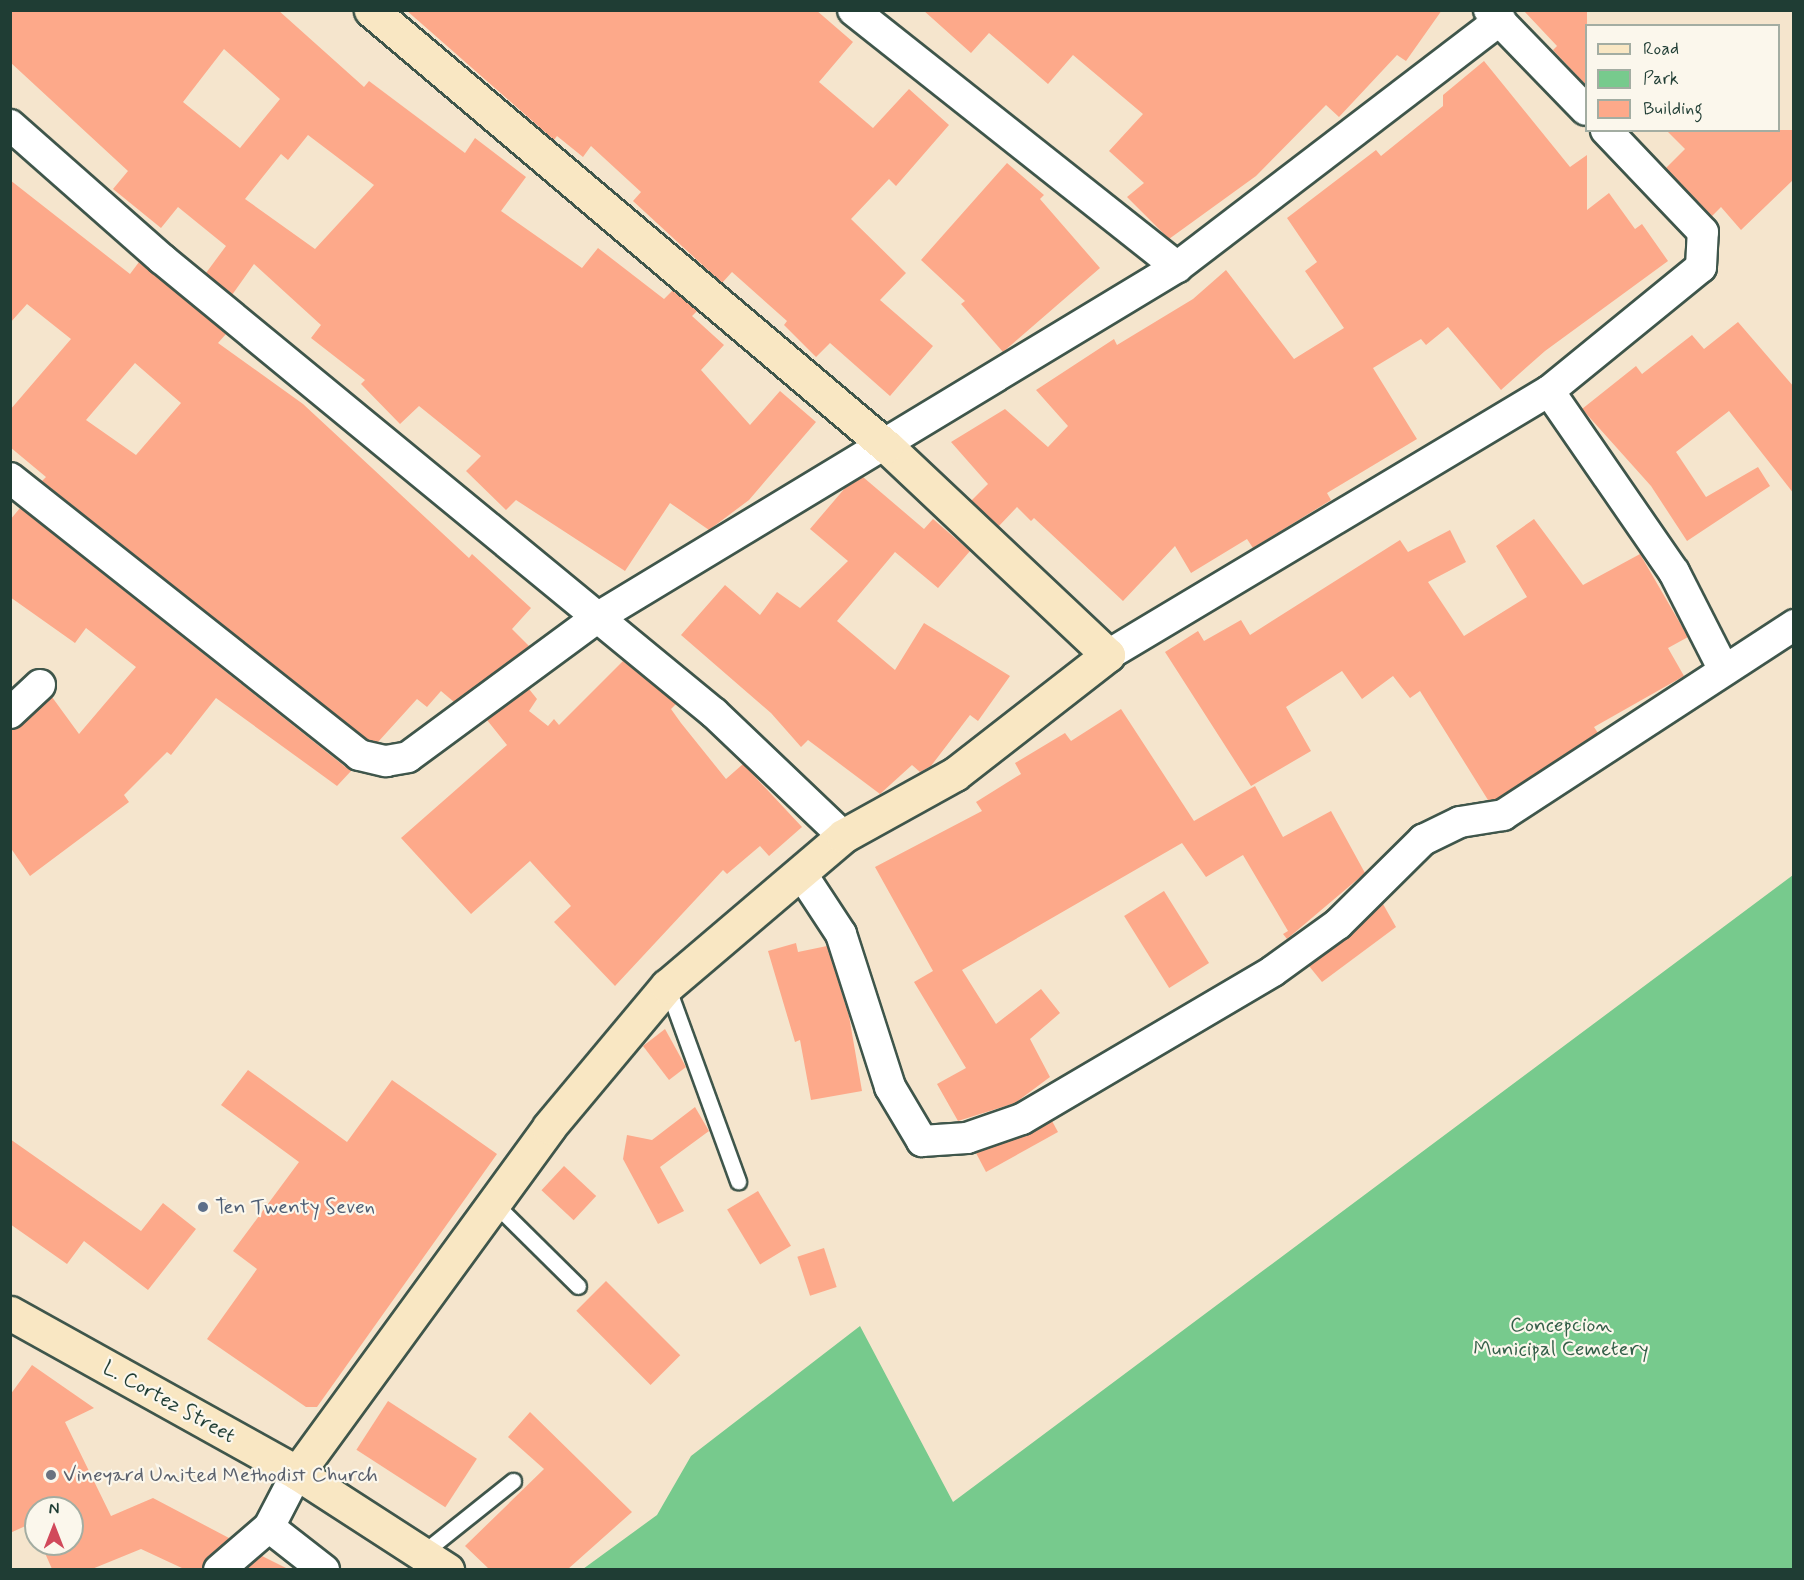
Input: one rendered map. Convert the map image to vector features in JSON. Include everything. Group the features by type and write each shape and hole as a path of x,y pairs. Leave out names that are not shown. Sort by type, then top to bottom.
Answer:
{"street":[{"path":"371,10 886,446 1108,654"},
{"path":"853,10 1177,267"},
{"path":"10,478 359,755 386,761 408,757 595,619 886,446 1177,267 1495,15 1585,108"},
{"path":"10,125 162,259 595,619 714,713 843,836"},
{"path":"219,1569 269,1527 297,1473 549,1127 667,986 843,836 955,774 1108,654 1549,391 1701,267 1703,232 1608,132"},
{"path":"1549,391 1674,572 1724,670"},
{"path":"801,873 841,934 890,1087 922,1141 967,1138 1022,1119 1273,971 1338,924 1423,840 1460,822 1503,815 1794,625"},
{"path":"10,713 40,685"},
{"name":"L. Cortez Street","path":"10,1313 297,1473 435,1561"},
{"path":"269,1527 324,1569"}],"lane":[{"path":"667,986 738,1181"},
{"path":"494,1203 578,1286"},
{"path":"435,1561 513,1481"}],"green space":[{"name":"Concepcion Municipal Cemetery","path":"1793,875 1793,1569 583,1569 657,1515 691,1456 860,1326 953,1502"}],"building":[{"path":"10,10 278,10 364,87 369,81 465,153 475,138 526,177 501,211 582,268 598,248 664,299 673,290 697,311 692,316 724,345 701,370 750,425 780,391 816,422 749,500 709,530 670,503 625,571 516,500 506,510 466,471 481,456 419,406 400,424 361,384 365,380 311,338 321,325 254,264 232,295 206,273 226,246 178,207 161,228 113,189 128,171 10,62","holes":["224,49 280,99 240,148 183,102","308,135 374,185 315,249 245,199 281,154 288,160"]},
{"path":"406,10 816,10 853,42 819,82 873,128 909,89 949,125 896,186 889,179 851,219 906,273 880,300 933,346 890,396 830,343 816,357 784,325 787,321 732,272 722,283 633,201 641,192 591,146 583,157 557,136 554,140"},
{"path":"923,10 1442,10 1406,61 1397,55 1339,117 1326,105 1256,176 1169,239 1127,197 1144,183 1109,151 1143,114 1073,55 1048,84 989,33 971,53"},
{"path":"1523,10 1587,10 1585,84 1553,50 1557,46"},
{"path":"1484,61 1570,167 1587,155 1587,210 1609,193 1635,229 1642,224 1668,261 1545,351 1501,390 1448,327 1426,345 1421,339 1373,368 1417,439 1327,493 1331,500 1253,548 1247,539 1191,573 1175,546 1123,601 1034,518 1031,521 1017,507 999,526 971,501 988,484 951,442 1005,409 1048,447 1068,426 1036,390 1114,339 1117,345 1193,299 1226,270 1294,359 1344,328 1305,271 1317,262 1287,218 1376,150 1381,156 1443,106 1443,95"},
{"path":"1794,130 1794,179 1741,230 1721,207 1712,216 1666,168 1685,149 1668,132"},
{"path":"1007,163 1044,195 1040,199 1100,268 1003,352 961,304 965,301 921,260"},
{"path":"10,180 130,274 139,262 226,334 218,343 303,404 469,558 472,554 531,608 512,629 529,646 454,702 441,691 427,707 417,699 378,742 367,739 42,481 46,477 10,447 10,410 71,339 27,304 10,323","holes":["135,363 181,403 136,455 86,420"]},
{"path":"1738,322 1794,387 1794,494 1729,411 1676,452 1706,497 1758,467 1770,486 1687,541 1651,486 1582,409 1636,366 1642,374 1692,335 1704,349"},
{"path":"863,477 924,529 933,519 970,551 938,588 895,552 837,621 895,670 924,623 1010,676 978,721 970,715 931,766 920,772 912,765 880,794 808,740 801,747 771,713 681,635 725,585 760,615 777,592 800,608 848,561 810,529 845,488"},
{"path":"20,508 352,770 337,786 216,698 171,755 167,752 124,795 129,802 30,876 10,847 10,730 52,697 79,734 136,667 86,628 75,643 10,597 10,520"},
{"path":"1534,519 1583,585 1640,554 1688,637 1668,648 1684,676 1594,727 1598,733 1497,799 1488,800 1420,691 1410,698 1393,676 1362,699 1342,671 1286,707 1311,751 1251,786 1165,652 1198,631 1204,641 1241,620 1250,635 1400,540 1408,552 1450,530 1466,562 1428,582 1464,636 1527,597 1496,546"},
{"path":"623,661 676,704 671,709 726,779 743,764 802,827 769,856 760,846 727,874 723,870 615,986 554,922 571,906 530,861 471,914 401,838 507,745 487,720 529,689 537,699 529,711 548,726 554,719 559,725"},
{"path":"1121,709 1194,821 1255,786 1283,837 1331,811 1365,873 1287,939 1283,934 1288,931 1243,855 1206,877 1182,843 962,970 996,1024 1041,989 1060,1013 1030,1039 1050,1077 1015,1103 958,1121 937,1084 966,1068 914,982 933,971 875,867 982,811 976,802 1021,774 1015,763 1065,733 1071,741"},
{"path":"1164,891 1209,963 1169,988 1124,916"},
{"path":"1383,904 1396,927 1322,982 1309,966"},
{"path":"796,943 798,952 827,946 849,1016 862,1091 811,1100 800,1040 795,1042 768,951"},
{"path":"665,1029 686,1067 669,1080 643,1046"},
{"path":"248,1070 347,1142 392,1080 497,1154 317,1407 306,1407 207,1339 257,1269 233,1251 299,1162 221,1105"},
{"path":"695,1107 709,1131 660,1167 684,1211 658,1224 623,1159 627,1135 652,1140"},
{"path":"1052,1121 1058,1132 986,1172 976,1153"},
{"path":"10,1139 141,1231 163,1203 196,1229 148,1290 84,1241 67,1264 10,1224"},
{"path":"564,1166 596,1196 574,1220 541,1190"},
{"path":"758,1191 791,1246 760,1264 727,1210"},
{"path":"824,1248 837,1287 810,1296 797,1257"},
{"path":"606,1281 680,1355 651,1385 576,1311"},
{"path":"32,1365 94,1408 65,1422 111,1516 153,1498 229,1538 202,1569 184,1569 141,1549 92,1569 52,1569 46,1556 84,1556 84,1496 24,1496 24,1527 10,1533 10,1395"},
{"path":"388,1401 477,1459 445,1507 356,1450"},
{"path":"530,1412 632,1512 568,1569 489,1569 465,1546 544,1469 508,1437"},
{"path":"262,1556 288,1569 246,1569"}],"place":[{"name":"Ten Twenty Seven","path":"203,1207"},
{"name":"Vineyard United Methodist Church","path":"51,1475"}]}
